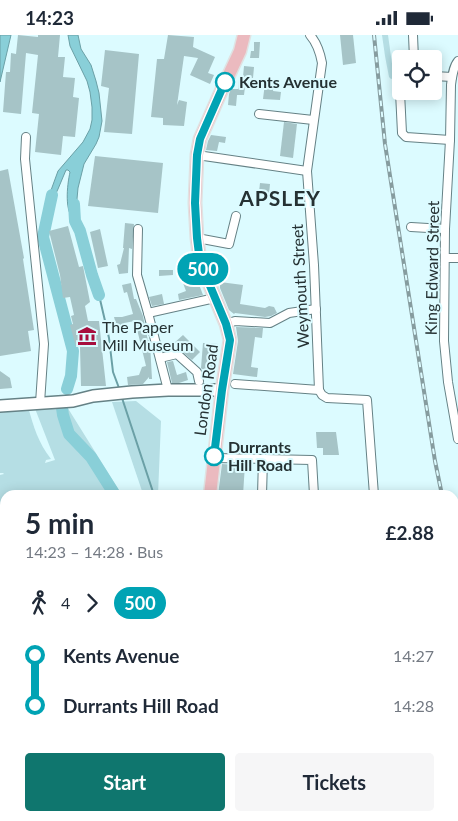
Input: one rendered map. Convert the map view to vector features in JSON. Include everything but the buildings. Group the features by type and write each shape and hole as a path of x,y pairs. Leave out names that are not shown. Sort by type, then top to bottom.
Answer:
{"main road":[{"name":"London Road","path":"211,490 222,390 230,340 226,324 200,262 195,203 197,155 200,139 240,51 244,35"}],"street":[{"path":"197,155 306,171 309,161 322,63 320,53 310,35"},
{"path":"413,35 414,50"},
{"name":"King Edward Street","path":"458,61 452,77 450,140 454,150 445,229 445,358 458,439"},
{"path":"442,76 452,77"},
{"path":"400,100 402,133 406,137 450,140"},
{"path":"259,114 313,120"},
{"path":"26,137 25,159 44,344 40,403"},
{"name":"Weymouth Street","path":"306,171 313,255 319,391"},
{"path":"197,238 229,244 236,216"},
{"path":"411,227 445,229"},
{"path":"138,229 137,275 168,390"},
{"path":"445,258 458,258"},
{"path":"148,313 215,298"},
{"path":"226,324 235,321 270,323 288,313 316,309"},
{"path":"160,358 177,354 197,372 199,381"},
{"path":"235,384 319,391 327,398 367,400 374,490"},
{"path":"0,406 73,401 132,392 222,390"},
{"path":"214,458 312,460 314,490"},
{"path":"262,490 263,459"}],"shaded area":[{"path":"0,35 11,35 0,82"},
{"path":"68,35 78,35 81,49 91,65 99,93 102,121 99,137 84,164 78,188 75,221 69,212 68,205 67,191 70,172 68,170 66,170 44,219 46,204 58,171 83,142 90,129 92,120 92,107 87,81 70,46"},
{"path":"382,35 388,35 392,64 391,79 389,77"},
{"path":"136,401 161,421 158,490 142,490 112,402"},
{"path":"64,402 119,490 0,490 0,475 4,474 0,473 0,410 28,407 37,434 51,459 46,460 45,463 55,460 34,406"}],"waterway":[{"path":"52,195 43,237 73,351 71,376 67,389"},
{"path":"74,204 75,221 80,231 99,295"},
{"path":"99,295 109,338 113,372 119,388"},
{"path":"122,398 152,490"},
{"path":"62,408 69,434 91,457 112,490"}],"railway":[{"path":"374,35 385,144 441,490"}],"bus line":[{"name":"500","path":"214,456 230,340 226,324 200,262 195,203 197,155 200,139 225,82"}],"place":[{"name":"Kents Avenue","path":"225,82"},
{"name":"The Paper Mill Museum","path":"87,336"},
{"name":"Durrants Hill Road","path":"214,456"}],"district":[{"name":"APSLEY","path":"280,199"}]}
